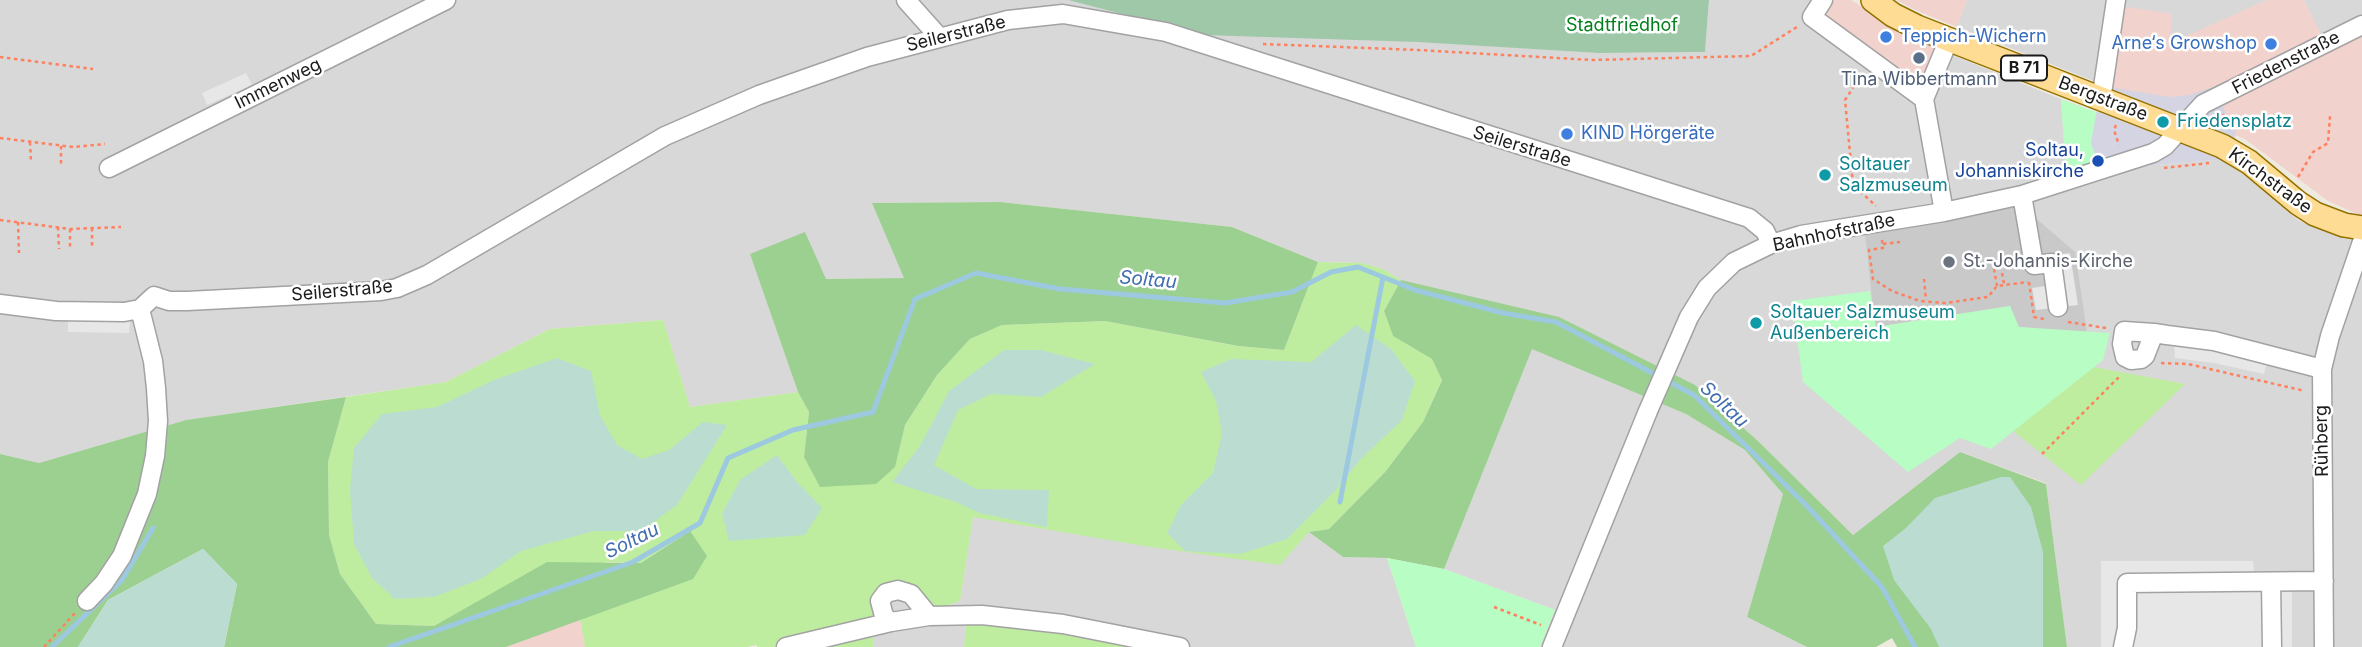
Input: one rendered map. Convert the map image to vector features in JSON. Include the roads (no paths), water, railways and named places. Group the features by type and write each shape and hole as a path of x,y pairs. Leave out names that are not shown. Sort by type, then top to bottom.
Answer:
{"main road":[{"name":"Bergstraße","path":"1873,0 1893,15 1949,39 2180,129"},
{"name":"Kirchstraße","path":"2180,129 2234,152 2315,214 2344,225 2362,228"}],"street":[{"name":"Immenweg","path":"109,168 446,0"},
{"path":"905,0 940,38"},
{"path":"1823,0 1812,17 1924,99"},
{"path":"2099,98 2116,0"},
{"name":"Seilerstraße","path":"140,309 154,296 169,301 187,301 397,288 427,275 665,136 771,91 867,57 1008,20 1063,14 1166,32 1749,218 1765,231 1771,244"},
{"name":"Friedenstraße","path":"2180,129 2203,104 2362,25"},
{"path":"1944,212 1924,99 1949,39"},
{"name":"Bahnhofstraße","path":"1555,639 1689,317 1707,288 1734,262 1771,244 1823,231 1944,212 2022,195 2153,153 2165,146 2180,129"},
{"path":"2022,195 2034,265 2052,263 2055,316"},
{"name":"Rühberg","path":"2324,647 2322,369 2330,336 2362,242"},
{"path":"0,304 56,311 124,312 140,309 153,361 156,388 158,421 155,456 147,494 122,556 104,583 87,601"},
{"path":"2154,333 2214,341 2322,369"},
{"path":"2123,647 2127,628 2127,583 2324,581"},
{"path":"2272,582 2272,647"},
{"path":"891,622 884,617 880,601 886,593 898,590 911,594 929,616"},
{"path":"786,647 891,622 929,616 982,615 1063,624 1180,647"}],"waterway":[{"name":"Soltau","path":"389,647 633,562 700,523 728,458 793,430 873,412 915,299 976,273 1060,289 1225,303 1292,292 1331,272 1358,267 1415,290 1503,313 1556,322 1694,395 1806,505 1882,587 1915,647"},
{"path":"1340,502 1383,277"},
{"path":"52,647 122,580 153,528"}],"place":[{"name":"Teppich-Wichern","path":"1886,37"},
{"name":"Arne‘s Growshop","path":"2271,44"},
{"name":"Tina Wibbertmann","path":"1919,58"},
{"name":"Friedensplatz","path":"2163,122"},
{"name":"KIND Hörgeräte","path":"1567,134"},
{"name":"Soltau, Johanniskirche","path":"2098,161"},
{"name":"Soltauer Salzmuseum","path":"1825,175"},
{"name":"St.-Johannis-Kirche","path":"1949,262"},
{"name":"Soltauer Salzmuseum Außenbereich","path":"1756,323"}],"park label":[{"name":"Stadtfriedhof","path":"1622,26"}]}
